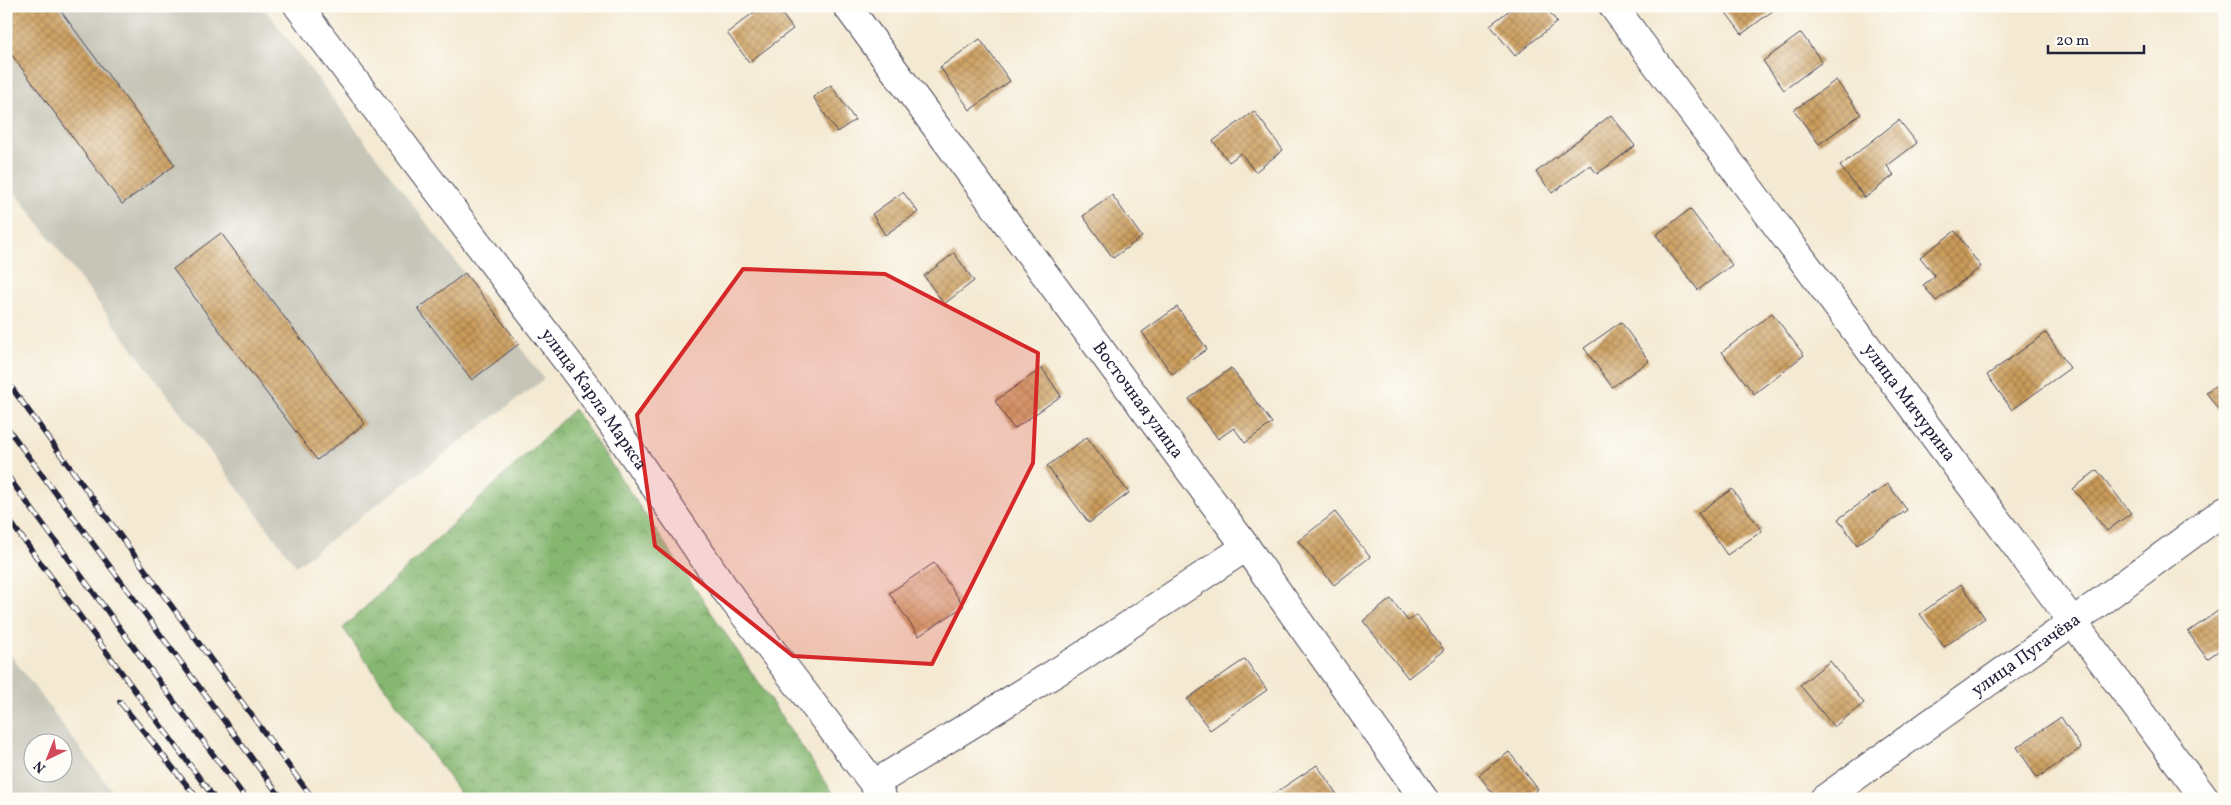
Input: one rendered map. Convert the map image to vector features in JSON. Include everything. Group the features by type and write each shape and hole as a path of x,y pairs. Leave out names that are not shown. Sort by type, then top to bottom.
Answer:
{"street":[{"name":"улица Карла Маркса","path":"298,6 586,386 727,592 879,791"},
{"name":"Восточная улица","path":"847,6 1246,547 1424,799"},
{"name":"улица Мичурина","path":"1613,6 2074,621 2205,799"},
{"name":"улица Пугачёва","path":"1824,799 2074,621 2225,510"},
{"path":"879,791 1246,547"}],"highlighted area":[{"path":"743,269 885,274 1038,353 1033,463 932,664 793,656 655,546 637,415"}],"shaded area":[{"path":"6,6 263,6 544,379 296,566 6,180"},
{"path":"6,649 68,732 22,732 22,782 72,782 72,737 118,799 6,799"}],"green space":[{"path":"574,409 837,799 464,799 343,628"}],"building":[{"path":"6,6 57,6 175,165 122,204 6,47"},
{"path":"762,6 776,6 793,29 749,62 727,33"},
{"path":"1515,6 1545,6 1557,22 1515,56 1490,25"},
{"path":"1721,6 1779,6 1742,34"},
{"path":"1801,33 1822,62 1784,90 1763,61"},
{"path":"980,39 1010,81 970,110 940,67"},
{"path":"1836,80 1861,114 1819,144 1794,110"},
{"path":"831,85 855,120 837,132 813,97"},
{"path":"1254,111 1283,150 1255,172 1241,153 1229,162 1213,141"},
{"path":"1611,115 1635,146 1597,174 1590,165 1552,193 1536,172"},
{"path":"1899,120 1917,143 1887,166 1894,175 1865,198 1840,166"},
{"path":"903,192 918,212 885,235 872,214"},
{"path":"1112,195 1142,237 1113,258 1083,216"},
{"path":"1690,209 1732,265 1698,290 1656,235"},
{"path":"1955,231 1981,267 1936,301 1923,285 1935,276 1920,257"},
{"path":"221,233 365,424 317,460 173,269"},
{"path":"954,253 974,281 944,304 924,276"},
{"path":"465,273 519,344 472,380 418,309"},
{"path":"1177,307 1207,349 1172,374 1142,332"},
{"path":"1772,313 1804,355 1754,394 1722,352"},
{"path":"1621,322 1649,361 1612,387 1584,348"},
{"path":"2046,333 2070,368 2012,410 1987,375"},
{"path":"1042,368 1061,396 1014,429 995,401"},
{"path":"1231,368 1272,423 1245,443 1234,428 1218,439 1189,399"},
{"path":"2225,379 2225,419 2206,392"},
{"path":"1087,437 1129,493 1089,523 1047,466"},
{"path":"2097,470 2131,513 2107,531 2073,489"},
{"path":"1888,484 1907,510 1857,545 1838,519"},
{"path":"1732,489 1762,531 1727,555 1698,513"},
{"path":"1335,512 1370,557 1334,585 1298,541"},
{"path":"934,563 964,606 919,636 889,593"},
{"path":"1961,584 1985,618 1944,647 1920,614"},
{"path":"1391,599 1408,621 1417,615 1444,650 1408,678 1363,621"},
{"path":"2225,606 2225,646 2207,659 2188,632"},
{"path":"1245,659 1267,690 1210,730 1187,699"},
{"path":"1830,661 1864,703 1834,727 1800,685"},
{"path":"2061,717 2081,748 2037,778 2017,747"},
{"path":"1509,752 1538,789 1526,799 1497,799 1479,775"},
{"path":"1317,765 1340,799 1266,799"},
{"path":"8,788 17,799 6,799 6,790"}],"railway":[{"path":"6,380 313,799"},
{"path":"6,426 282,799"},
{"path":"6,474 246,799"},
{"path":"6,516 215,799"},
{"path":"120,702 198,799"}]}
